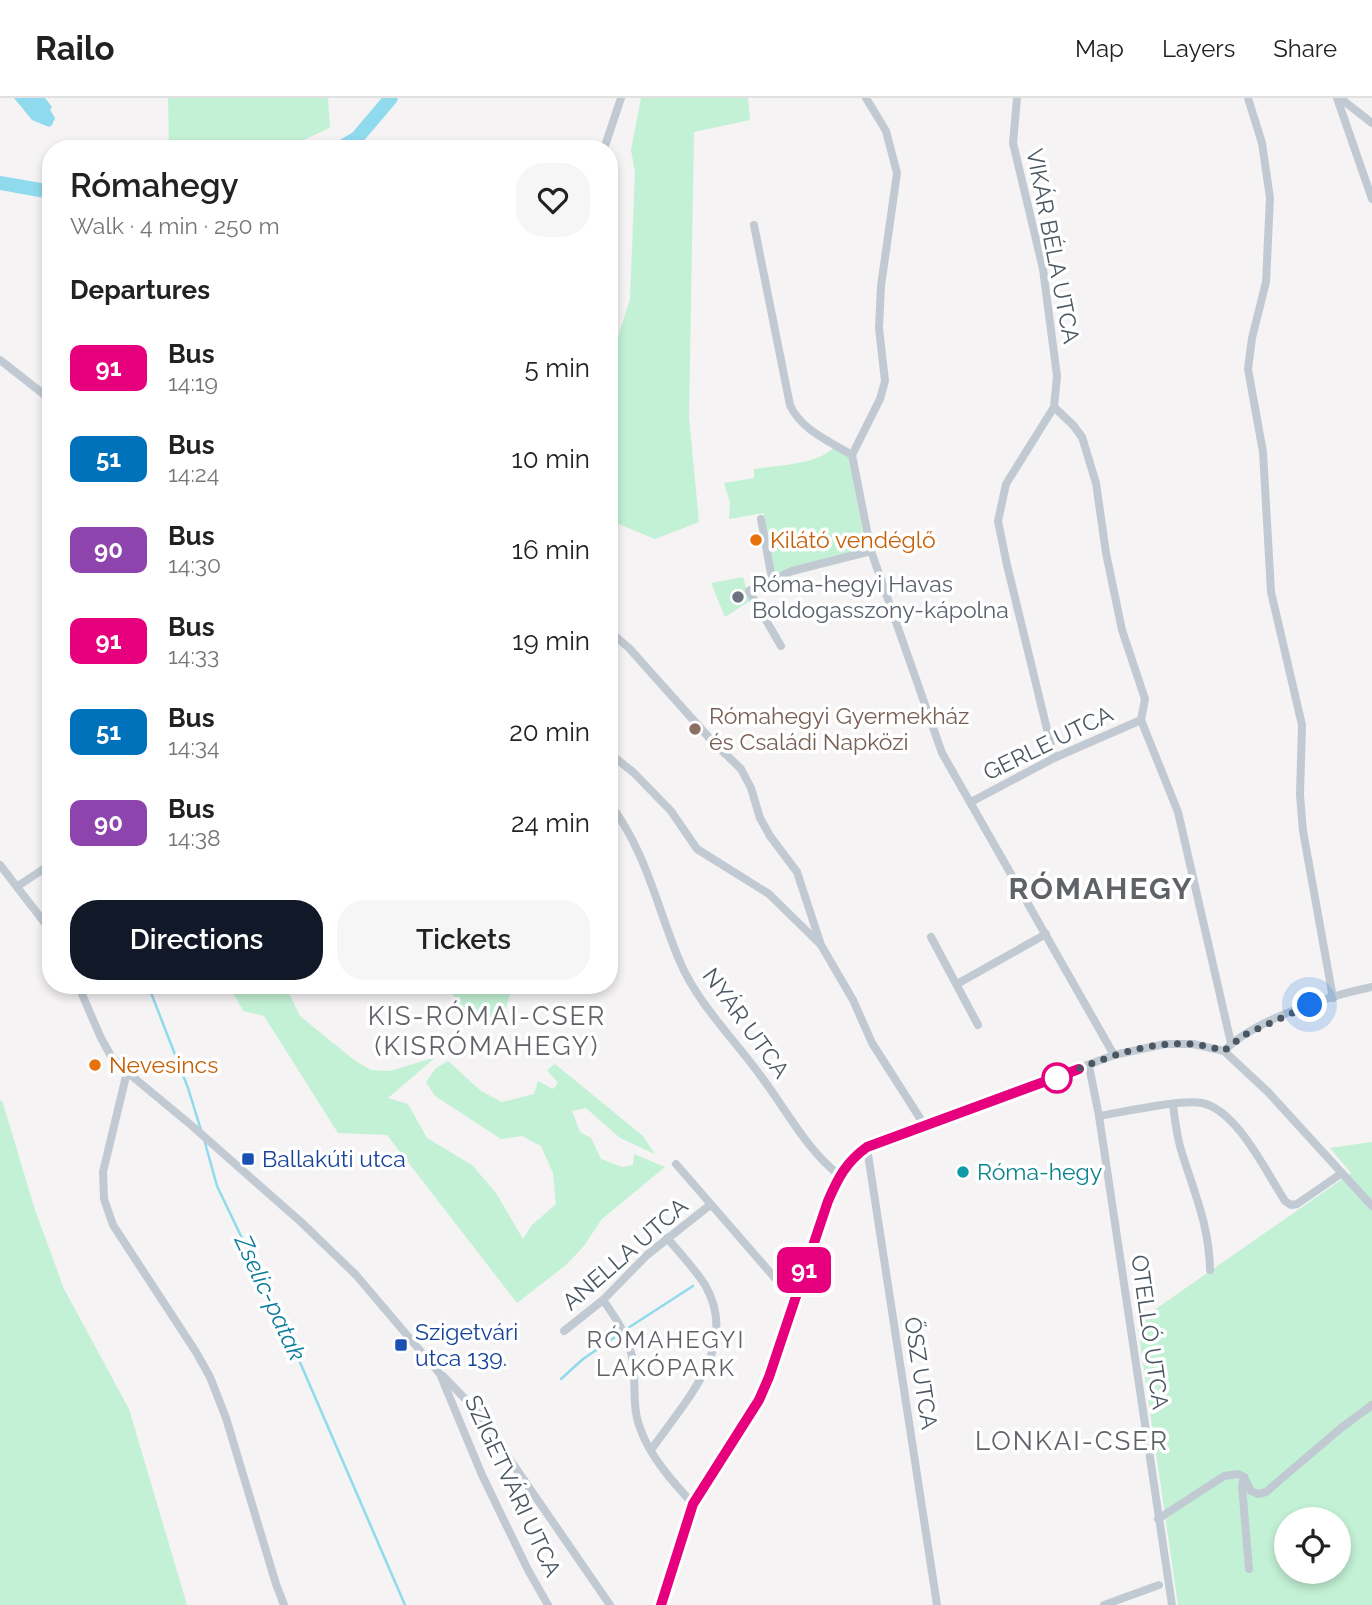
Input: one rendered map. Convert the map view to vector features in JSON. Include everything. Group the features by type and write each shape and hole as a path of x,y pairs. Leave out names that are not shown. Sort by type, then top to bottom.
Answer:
{"street":[{"path":"607,140 621,98"},
{"path":"866,98 886,131 897,173 881,286 878,328 886,381 852,456 871,551 942,753 1114,1055"},
{"name":"VIKÁR BÉLA UTCA","path":"1017,98 1013,143 1043,269 1057,376 1054,407 1006,484 998,521 1006,565 1054,758"},
{"path":"1248,98 1262,143 1270,198 1266,282 1251,338 1248,369 1263,453 1272,592 1302,724 1300,795 1303,831 1333,998"},
{"path":"1338,98 1372,123"},
{"path":"1338,98 1372,199"},
{"path":"754,225 790,405 796,418 806,427 852,456"},
{"path":"0,360 42,393"},
{"path":"1054,407 1082,436 1096,483 1106,553 1122,630 1144,699 1142,720 1178,813 1231,1043"},
{"path":"761,519 772,579"},
{"path":"781,646 749,591 772,579 811,566 871,551"},
{"path":"618,639 741,769 769,836 797,872 821,945 853,1000 872,1043 925,1126"},
{"name":"GERLE UTCA","path":"971,802 1054,758 1142,720"},
{"path":"618,760 671,811 697,849 769,894 821,945"},
{"name":"NYÁR UTCA","path":"618,816 635,841 681,965 812,1150 839,1175"},
{"path":"0,865 42,919"},
{"path":"18,886 42,870"},
{"path":"957,984 1046,934"},
{"path":"931,937 978,1026"},
{"path":"1224,1051 1231,1043 1272,1021 1333,998 1372,987"},
{"name":"SZIGETVÁRI UTCA","path":"82,994 111,1056 127,1073 191,1125 301,1222 356,1275 440,1374 482,1475 548,1605"},
{"path":"661,1605 693,1504 759,1400 839,1175 847,1164 867,1147 1114,1055 1165,1044 1193,1044 1224,1051 1240,1063 1372,1206"},
{"name":"OTELLÓ UTCA","path":"1089,1066 1099,1116 1172,1605"},
{"path":"127,1073 103,1172 104,1199 113,1225 210,1377 226,1418 284,1605"},
{"path":"1099,1116 1203,1103 1226,1115 1285,1201 1291,1205 1297,1205 1342,1173"},
{"path":"1173,1105 1181,1152 1202,1213 1210,1252 1210,1270"},
{"name":"ŐSZ UTCA","path":"867,1147 937,1605"},
{"path":"676,1164 794,1300"},
{"name":"ANELLA UTCA","path":"564,1331 603,1300 623,1277 667,1238 710,1205"},
{"path":"650,1450 705,1372 718,1337 714,1305 705,1284 667,1238"},
{"path":"603,1300 621,1326 628,1342 633,1362 636,1413 640,1429 663,1469 693,1504"},
{"path":"440,1374 475,1409 610,1605"},
{"path":"1244,1477 1251,1491 1258,1494 1266,1492 1372,1405"},
{"path":"1158,1519 1224,1476 1231,1474 1244,1477"},
{"path":"1244,1477 1242,1486 1249,1569"},
{"path":"1104,1605 1159,1586"}],"green space":[{"path":"168,98 328,98 330,128 303,140 169,140"},
{"path":"641,98 748,98 750,120 694,132 689,417 699,522 655,539 618,524 618,337 630,299 635,172 631,150"},
{"path":"835,447 849,458 865,544 860,550 774,574 764,513 729,519 730,503 724,483 754,478 754,469 808,461"},
{"path":"743,577 750,601 725,617 711,583"},
{"path":"234,994 289,994 300,1016 354,1060 371,1070 390,1071 436,1057 388,1098 408,1104 427,1138 472,1165 496,1193 523,1239 532,1225 556,1204 553,1173 541,1146 522,1136 501,1139 435,1096 426,1082 436,1068 448,1061 481,1091 502,1102 534,1094 538,1081 553,1089 558,1083 547,1070 555,1064 643,1136 655,1154 620,1138 586,1108 572,1111 580,1132 591,1138 601,1159 622,1167 633,1165 634,1154 665,1167 602,1219 583,1247 566,1265 517,1303 387,1135 338,1133 264,1016 243,1011"},
{"path":"453,994 510,994 503,1017 484,1023 455,1005"},
{"path":"2,1100 35,1210 64,1289 129,1409 187,1605 0,1605"},
{"path":"1372,1142 1372,1605 1178,1605 1137,1322 1351,1173 1330,1148"}],"water":[{"path":"14,98 45,98 52,107 50,110 55,118 52,125 49,127 32,120"}],"waterway":[{"path":"354,140 391,98"},
{"path":"0,183 42,190"},
{"name":"Zselic-patak","path":"151,994 188,1088 201,1130"},
{"name":"Zselic-patak","path":"204,1139 217,1186 286,1330 405,1605"},
{"path":"628,1328 693,1286"},
{"path":"561,1379 583,1359 618,1335"}],"bus line":[{"name":"91","path":"661,1605 693,1504 759,1400 769,1377 828,1201 847,1164 867,1147 1079,1069"}],"place":[{"name":"Kilátó vendéglő","path":"756,540"},
{"name":"Róma-hegyi Havas Boldogasszony-kápolna","path":"738,597"},
{"name":"Rómahegyi Gyermekház és Családi Napközi","path":"695,729"},
{"name":"Nevesincs","path":"95,1065"},
{"name":"Ballakúti utca","path":"248,1159"},
{"name":"Róma-hegy","path":"963,1172"},
{"name":"Szigetvári utca 139.","path":"401,1345"}],"district":[{"name":"RÓMAHEGY","path":"1101,889"},
{"name":"KIS-RÓMAI-CSER (KISRÓMAHEGY)","path":"487,1031"},
{"name":"RÓMAHEGYI LAKÓPARK","path":"666,1354"},
{"name":"LONKAI-CSER","path":"1072,1441"}],"route":[{"path":"1057,1078 1137,1048 1193,1044 1224,1051 1244,1035 1310,1005"}]}
